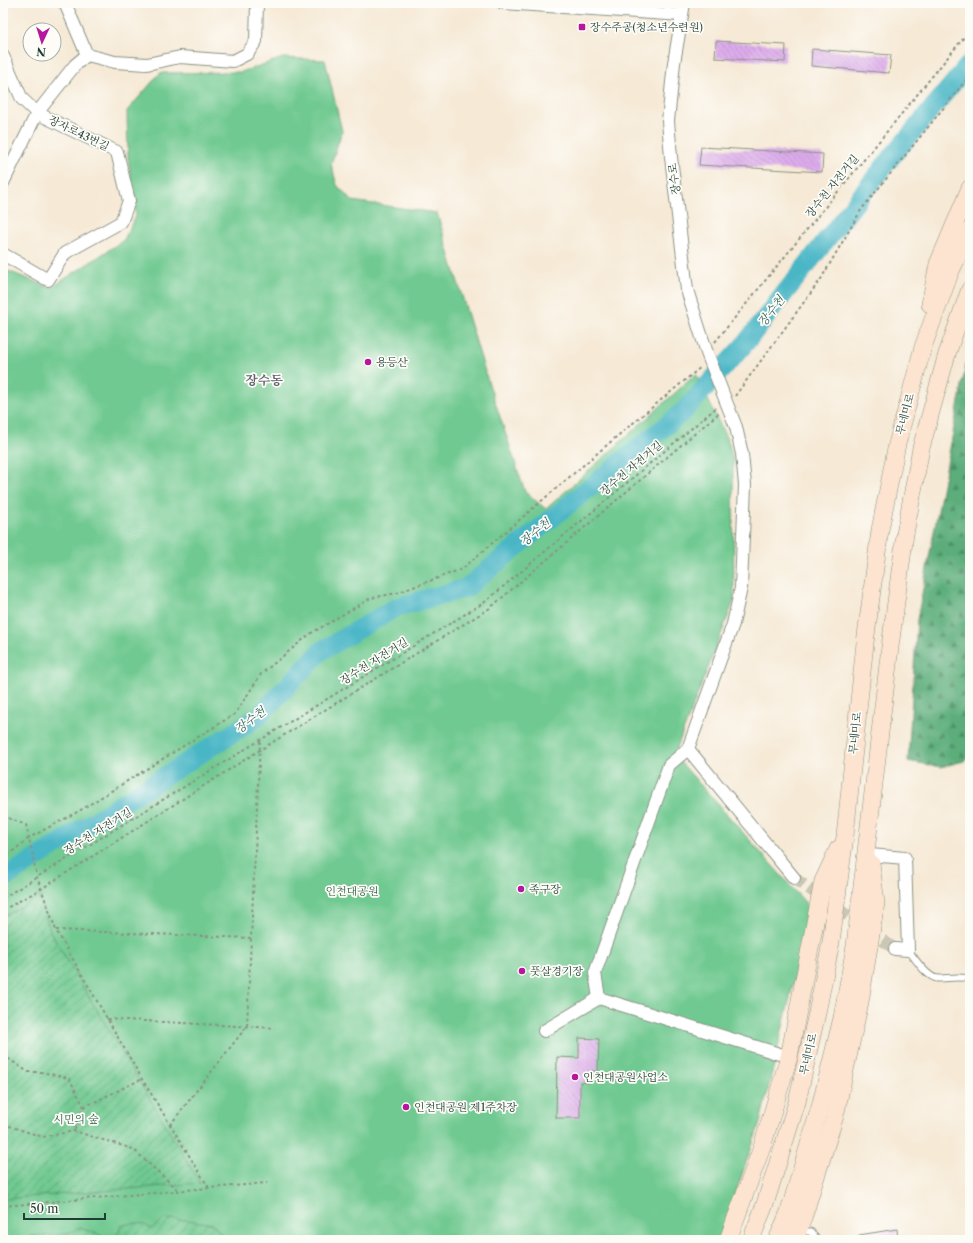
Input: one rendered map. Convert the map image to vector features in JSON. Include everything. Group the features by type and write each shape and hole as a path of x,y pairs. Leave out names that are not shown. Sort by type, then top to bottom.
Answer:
{"main road":[{"path":"923,347 938,264 970,188"},
{"name":"무네미로","path":"751,1240 765,1204 797,1102 831,942 845,836 864,651 880,530 897,444 923,347 950,273 970,230"},
{"path":"777,1240 789,1212 820,1107 842,1018 855,946 890,647 905,534 921,448 947,354 970,289"},
{"path":"947,354 970,320"},
{"path":"728,1240 762,1148 789,1057 823,881 845,836"},
{"path":"796,1235 835,1116 860,1002 876,903 867,837"}],"street":[{"path":"64,3 86,56"},
{"path":"86,56 115,62 146,64 180,57 233,61 247,54 256,41 257,3"},
{"path":"503,3 683,9"},
{"name":"장수로","path":"683,9 674,62 668,121 687,290 710,360 738,434 742,454 744,485 741,588 733,624 688,749"},
{"name":"장자로43번길","path":"3,56 22,99 37,113 118,152 129,201 121,222 65,253 48,280 3,254"},
{"path":"37,113 75,65 86,56"},
{"name":"장자로43번길","path":"3,183 37,113"},
{"path":"599,998 595,973 669,765 688,749 794,878"},
{"path":"870,855 905,858 908,950 895,949"},
{"path":"544,1031 599,998 789,1057"}],"lane":[{"path":"908,950 925,971 935,978 964,977 970,979"},
{"path":"796,1235 811,1232 817,1240"}],"path":[{"name":"장수천 자전거길","path":"3,859 29,838 79,811 236,714 261,674 310,634 370,598 397,593 462,569 621,433 710,360 970,30"},
{"path":"3,910 41,888 260,750 490,608 725,399 821,279 861,210 970,75"},
{"name":"장수천 자전거길","path":"3,898 485,602 725,399"},
{"path":"170,1125 247,1026 260,740"},
{"path":"3,816 26,825 37,877 56,930 142,1079 209,1188"},
{"path":"56,930 251,938"},
{"path":"107,1019 275,1028"},
{"path":"3,1055 28,1072 41,1072 69,1078 84,1107"},
{"path":"74,1130 84,1107 142,1079"},
{"path":"3,1126 9,1126 43,1137 74,1130 133,1149 178,1190"},
{"path":"3,1206 267,1183"}],"green space":[{"name":"인천대공원","path":"283,58 325,60 342,131 331,164 337,185 352,201 437,213 486,375 525,492 546,509 696,374 729,444 733,462 734,601 674,755 811,909 760,1123 719,1240 3,1240 3,269 51,288 124,240 136,215 128,157 127,111 160,73 241,72"},
{"path":"970,344 970,753 964,761 941,767 908,761 917,620"},
{"name":"시민의 숲","path":"39,897 51,933 200,1183 3,1199 3,917"},
{"path":"164,1219 188,1220 213,1224 226,1240 115,1240 121,1226 137,1223 152,1229"},
{"path":"80,1228 114,1240 33,1240 30,1236 67,1234"}],"building":[{"path":"716,41 786,45 785,62 715,58"},
{"path":"812,49 891,55 889,73 811,66"},
{"path":"701,147 823,154 822,172 699,165"},
{"path":"579,1038 599,1039 598,1071 589,1071 589,1083 580,1082 580,1118 556,1118 557,1057 579,1058"},
{"path":"897,1229 898,1240 859,1240 859,1235"}],"waterway":[{"name":"장수천","path":"3,879 258,717 321,651 397,607 466,588 684,411 744,345 885,165 970,63"}],"tunnel":[{"path":"794,878 895,949"}],"place":[{"name":"장수주공(청소년수련원)","path":"582,27"},
{"name":"용등산","path":"368,362"},
{"name":"족구장","path":"521,889"},
{"name":"풋살경기장","path":"522,971"},
{"name":"인천대공원사업소","path":"575,1077"},
{"name":"인천대공원 제1주차장","path":"406,1107"}],"district":[{"name":"장수동","path":"264,380"}]}
